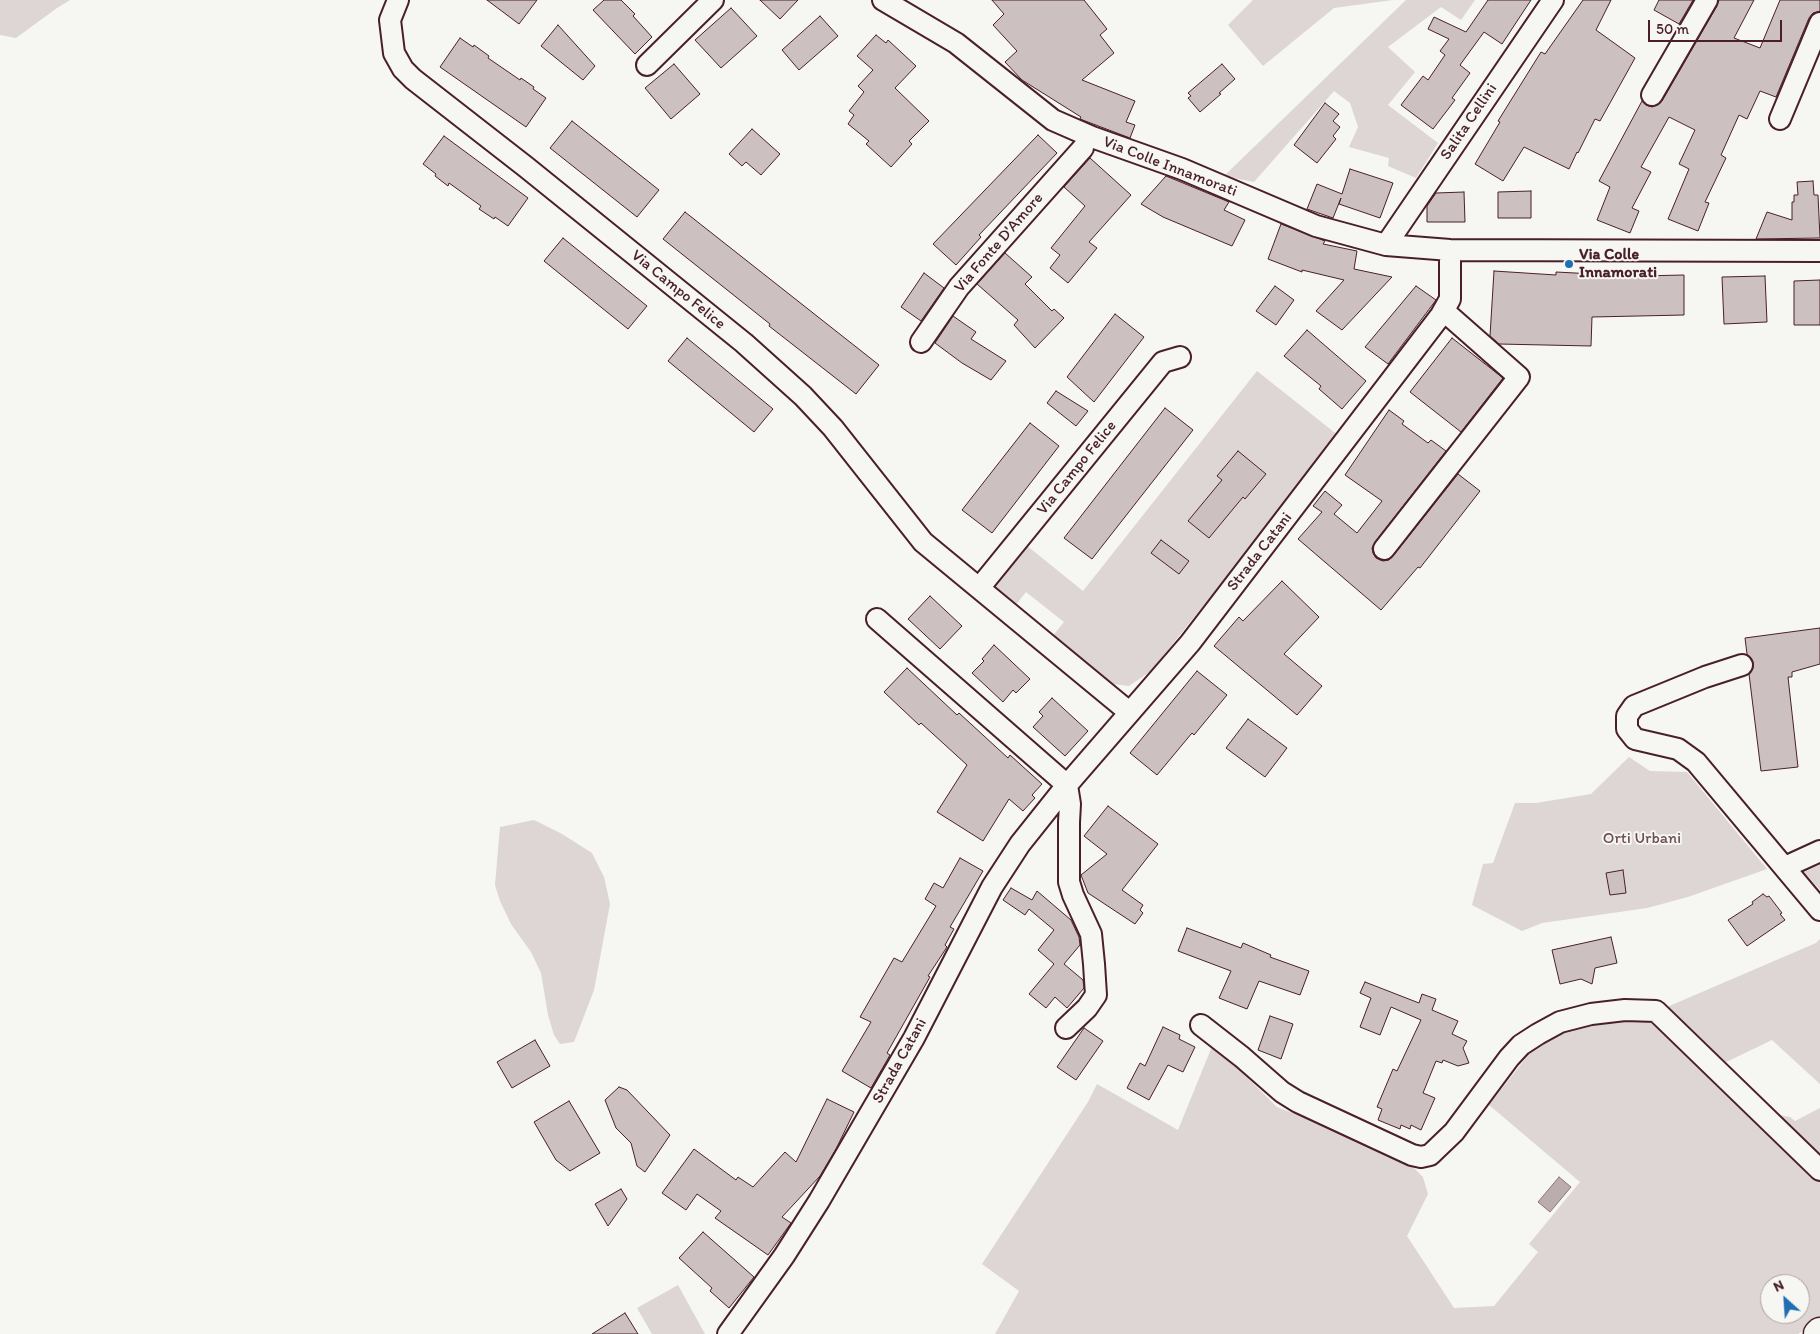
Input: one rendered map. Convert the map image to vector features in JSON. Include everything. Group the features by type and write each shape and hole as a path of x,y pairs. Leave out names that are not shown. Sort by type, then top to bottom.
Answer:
{"street":[{"name":"Via Campo Felice","path":"398,0 390,20 394,53 403,69 413,79 526,167 744,343 803,396 833,428 922,542 980,587 1130,712"},
{"path":"647,65 713,0"},
{"name":"Via Colle Innamorati","path":"883,0 956,43 1053,120 1092,137 1182,169 1316,226 1386,245 1450,250 1820,251"},
{"name":"Salita Cellini","path":"1386,245 1553,0"},
{"path":"1652,95 1707,0"},
{"path":"1780,119 1820,23"},
{"path":"1053,120 1076,144 1083,148 1140,163 1148,157"},
{"name":"Via Fonte D'Amore","path":"921,342 959,287 1083,148"},
{"name":"Strada Catani","path":"729,1332 789,1249 834,1177 914,1038 1005,865 1036,822 1190,643 1444,311 1450,299 1450,250"},
{"path":"1384,549 1519,377 1444,311"},
{"name":"Via Campo Felice","path":"980,587 1163,362 1180,357"},
{"path":"877,618 1067,785 1070,804 1069,882 1072,895 1091,934 1096,995 1087,1008 1066,1028"},
{"path":"1742,665 1704,677 1634,706 1626,716 1627,729 1635,739 1678,749 1696,762 1820,910"},
{"path":"1784,867 1820,851"},
{"path":"1201,1025 1242,1056 1282,1092 1298,1102 1412,1155 1421,1157 1430,1155 1454,1132 1509,1058 1521,1045 1538,1034 1560,1022 1591,1014 1625,1010 1656,1011 1820,1170"}],"green space":[{"path":"0,0 70,0 16,38 0,35"},
{"path":"1253,0 1393,0 1334,8 1263,66 1228,25"},
{"path":"1406,0 1475,0 1461,20 1441,7 1388,47 1415,72 1388,105 1438,143 1416,178 1388,166 1389,158 1349,147 1358,127 1350,103 1334,91 1254,182 1224,176"},
{"path":"1257,371 1339,436 1151,671 1129,686 1113,684 1052,637 1064,622 1026,592 1014,607 992,588 1026,545 1083,591"},
{"name":"Orti Urbani","path":"1629,757 1650,771 1687,772 1767,869 1688,897 1647,908 1542,923 1522,931 1472,905 1483,864 1493,863 1515,803 1536,803 1591,794"},
{"path":"534,820 562,834 592,853 604,877 610,904 594,990 574,1042 560,1044 554,1035 548,1015 541,973 531,952 511,924 495,885 500,827"},
{"path":"1820,863 1820,890 1803,871"},
{"path":"1820,939 1820,1084 1772,1040 1718,1066 1660,1010 1816,943"},
{"path":"1618,1016 1647,1018 1666,1026 1751,1110 1790,1117 1795,1121 1820,1108 1820,1320 1798,1334 995,1334 1019,1291 982,1264 1088,1102 1097,1084 1178,1130 1213,1044 1277,1107 1374,1145 1408,1162 1423,1177 1428,1194 1407,1236 1454,1308 1494,1306 1538,1252 1529,1244 1580,1182 1489,1105 1540,1040 1581,1024"},
{"path":"678,1285 705,1334 652,1334 637,1308"}],"shaded area":[{"path":"1559,1177 1571,1187 1550,1212 1538,1202"}],"building":[{"path":"487,0 537,0 519,24"},
{"path":"604,0 621,0 635,14 633,16 652,37 635,54 593,10"},
{"path":"760,0 798,0 780,19"},
{"path":"992,0 1084,0 1107,29 1100,35 1114,53 1082,80 1135,101 1126,122 1135,125 1130,138 1080,119 1081,117 1022,80 1005,62 1017,51 993,25 1004,14"},
{"path":"1488,0 1531,0 1502,44 1484,32 1460,65 1470,73 1452,98 1455,100 1433,129 1401,105 1423,76 1428,80 1445,55 1440,51 1449,39 1428,29 1434,17 1466,32"},
{"path":"1583,0 1611,0 1596,30 1635,58 1600,121 1595,119 1569,169 1524,147 1503,181 1475,164 1500,122 1498,121 1541,52 1545,54"},
{"path":"1659,0 1693,0 1679,24 1654,10"},
{"path":"1719,0 1754,0 1734,38 1760,48 1780,0 1820,0 1820,11 1813,13 1809,18 1776,97 1760,91 1747,119 1739,115 1721,155 1726,158 1705,202 1709,203 1698,231 1668,219 1689,169 1679,164 1695,130 1669,117 1641,167 1651,172 1632,208 1639,211 1630,233 1597,220 1610,187 1599,181 1642,101 1652,107 1662,101"},
{"path":"731,8 757,36 721,68 695,40"},
{"path":"820,16 838,36 799,70 782,50"},
{"path":"558,25 595,66 583,80 541,46"},
{"path":"876,35 886,43 888,40 916,66 895,88 929,121 909,141 912,144 891,167 866,144 869,141 848,124 854,115 849,111 864,92 858,86 873,70 857,56"},
{"path":"460,38 473,47 474,45 489,56 488,58 520,80 521,78 546,98 526,127 440,67"},
{"path":"674,64 700,94 671,119 645,88"},
{"path":"1222,64 1235,79 1200,112 1188,98 1191,96 1188,93"},
{"path":"1325,103 1339,114 1333,121 1340,127 1333,136 1336,139 1317,163 1294,145"},
{"path":"572,121 659,190 637,217 550,148"},
{"path":"752,129 780,154 761,175 746,162 742,166 729,154"},
{"path":"1038,135 1057,153 979,235 981,237 956,265 933,244"},
{"path":"444,136 528,198 508,226 479,209 481,206 449,183 448,186 423,164"},
{"path":"1090,158 1131,195 1089,242 1097,248 1068,283 1050,268 1060,255 1051,248 1085,206 1064,187"},
{"path":"1350,169 1393,183 1380,218 1339,204 1341,198 1333,218 1307,209 1317,184 1342,194"},
{"path":"1166,176 1229,202 1224,210 1245,220 1232,246 1163,217 1141,204"},
{"path":"1813,181 1814,195 1818,195 1820,238 1756,239 1767,212 1792,220 1792,202 1794,202 1794,195 1798,195 1797,182"},
{"path":"1531,191 1531,218 1498,218 1498,192"},
{"path":"1464,192 1465,222 1427,222 1427,206 1436,193"},
{"path":"685,212 879,365 856,394 663,239"},
{"path":"1281,224 1325,241 1323,244 1357,251 1354,269 1392,277 1342,330 1316,311 1344,280 1302,270 1302,272 1268,259"},
{"path":"563,238 647,306 628,329 544,261"},
{"path":"1005,253 1032,277 1025,284 1052,311 1054,309 1064,318 1035,348 1014,325 1018,320 977,284"},
{"path":"1494,271 1556,275 1556,272 1594,274 1594,277 1684,275 1684,315 1592,317 1591,346 1499,344 1490,336"},
{"path":"924,273 944,288 921,321 901,307"},
{"path":"1765,276 1767,322 1724,324 1722,277"},
{"path":"1820,280 1820,325 1794,325 1794,281"},
{"path":"1275,286 1294,300 1276,325 1256,311"},
{"path":"1416,286 1436,300 1388,364 1365,347"},
{"path":"1115,314 1144,337 1094,402 1067,377"},
{"path":"953,316 976,332 971,339 1006,361 991,380 962,363 935,343"},
{"path":"1307,330 1366,381 1342,409 1319,389 1321,386 1284,356"},
{"path":"687,338 773,409 754,432 668,361"},
{"path":"1452,338 1503,378 1461,432 1410,392"},
{"path":"1056,391 1088,411 1076,426 1047,403"},
{"path":"1165,408 1193,430 1092,559 1064,538"},
{"path":"1389,410 1404,421 1402,424 1428,443 1431,440 1446,451 1375,542 1372,548 1376,558 1383,561 1389,560 1393,556 1458,474 1480,491 1420,568 1418,567 1381,610 1298,539 1322,512 1313,506 1325,491 1342,505 1334,514 1357,533 1382,501 1345,475"},
{"path":"1030,423 1059,446 992,533 962,510"},
{"path":"1238,451 1266,474 1245,499 1243,497 1209,538 1188,521 1222,480 1217,476"},
{"path":"1161,540 1189,561 1179,574 1151,553"},
{"path":"1282,581 1319,617 1284,654 1322,686 1297,715 1214,646 1239,617 1243,621"},
{"path":"930,596 962,626 940,649 908,619"},
{"path":"1820,628 1820,664 1792,672 1792,677 1788,677 1798,767 1761,771 1749,674 1753,668 1753,662 1747,654 1745,638"},
{"path":"994,645 1030,679 1016,693 1013,690 1003,702 972,673 984,661 982,659"},
{"path":"907,668 957,715 959,713 1008,758 1010,755 1042,784 1032,795 1035,798 1023,811 1009,799 983,841 937,812 967,765 921,723 919,725 884,692"},
{"path":"1197,671 1227,695 1194,735 1192,733 1157,775 1130,753"},
{"path":"1052,698 1088,731 1065,756 1033,727 1043,716 1039,712"},
{"path":"1248,719 1287,748 1265,777 1226,748"},
{"path":"1108,806 1158,844 1122,890 1143,905 1140,910 1143,913 1135,924 1088,893 1081,875 1107,854 1084,836"},
{"path":"960,858 983,871 950,927 954,929 945,945 947,947 928,976 930,977 887,1053 890,1055 871,1088 842,1071 871,1022 860,1017 894,958 902,962 936,906 925,899 934,883 943,888"},
{"path":"1623,870 1626,893 1610,895 1606,873"},
{"path":"1011,888 1032,900 1037,891 1071,920 1079,937 1080,945 1064,964 1083,980 1084,988 1067,1008 1055,997 1046,1008 1029,994 1054,964 1038,950 1054,930 1029,909 1025,915 1003,900"},
{"path":"1763,894 1767,897 1769,896 1785,920 1747,946 1728,920 1753,904 1752,902"},
{"path":"1187,928 1241,948 1243,943 1271,955 1270,957 1309,971 1300,995 1259,981 1247,1009 1219,998 1231,971 1178,951"},
{"path":"1611,937 1617,963 1595,968 1592,984 1581,979 1560,984 1552,950"},
{"path":"1365,982 1419,1003 1422,994 1436,999 1432,1010 1458,1021 1452,1034 1467,1041 1463,1048 1469,1063 1458,1066 1443,1060 1442,1063 1436,1061 1423,1093 1435,1098 1421,1130 1411,1125 1410,1129 1401,1125 1400,1129 1378,1120 1382,1109 1377,1107 1393,1069 1397,1071 1421,1020 1391,1007 1380,1035 1360,1027 1371,998 1360,993"},
{"path":"1270,1016 1293,1024 1281,1059 1258,1050"},
{"path":"1163,1027 1180,1035 1179,1039 1195,1047 1183,1072 1168,1065 1149,1100 1127,1088 1140,1063 1145,1066"},
{"path":"1084,1028 1103,1041 1076,1080 1057,1067"},
{"path":"535,1040 550,1066 512,1088 497,1062"},
{"path":"619,1087 627,1090 670,1135 645,1172 637,1166 631,1143 616,1128 605,1100"},
{"path":"827,1099 854,1112 820,1176 782,1217 791,1223 768,1255 715,1218 721,1211 697,1194 686,1210 662,1193 694,1149 736,1180 738,1177 753,1187 785,1152 796,1162"},
{"path":"569,1101 600,1153 570,1171 556,1160 534,1122"},
{"path":"621,1189 627,1199 608,1226 595,1204"},
{"path":"703,1232 754,1277 729,1308 710,1291 712,1288 679,1258"},
{"path":"625,1313 638,1334 592,1334"}],"place":[{"name":"Via Colle Innamorati","path":"1569,264"}]}
